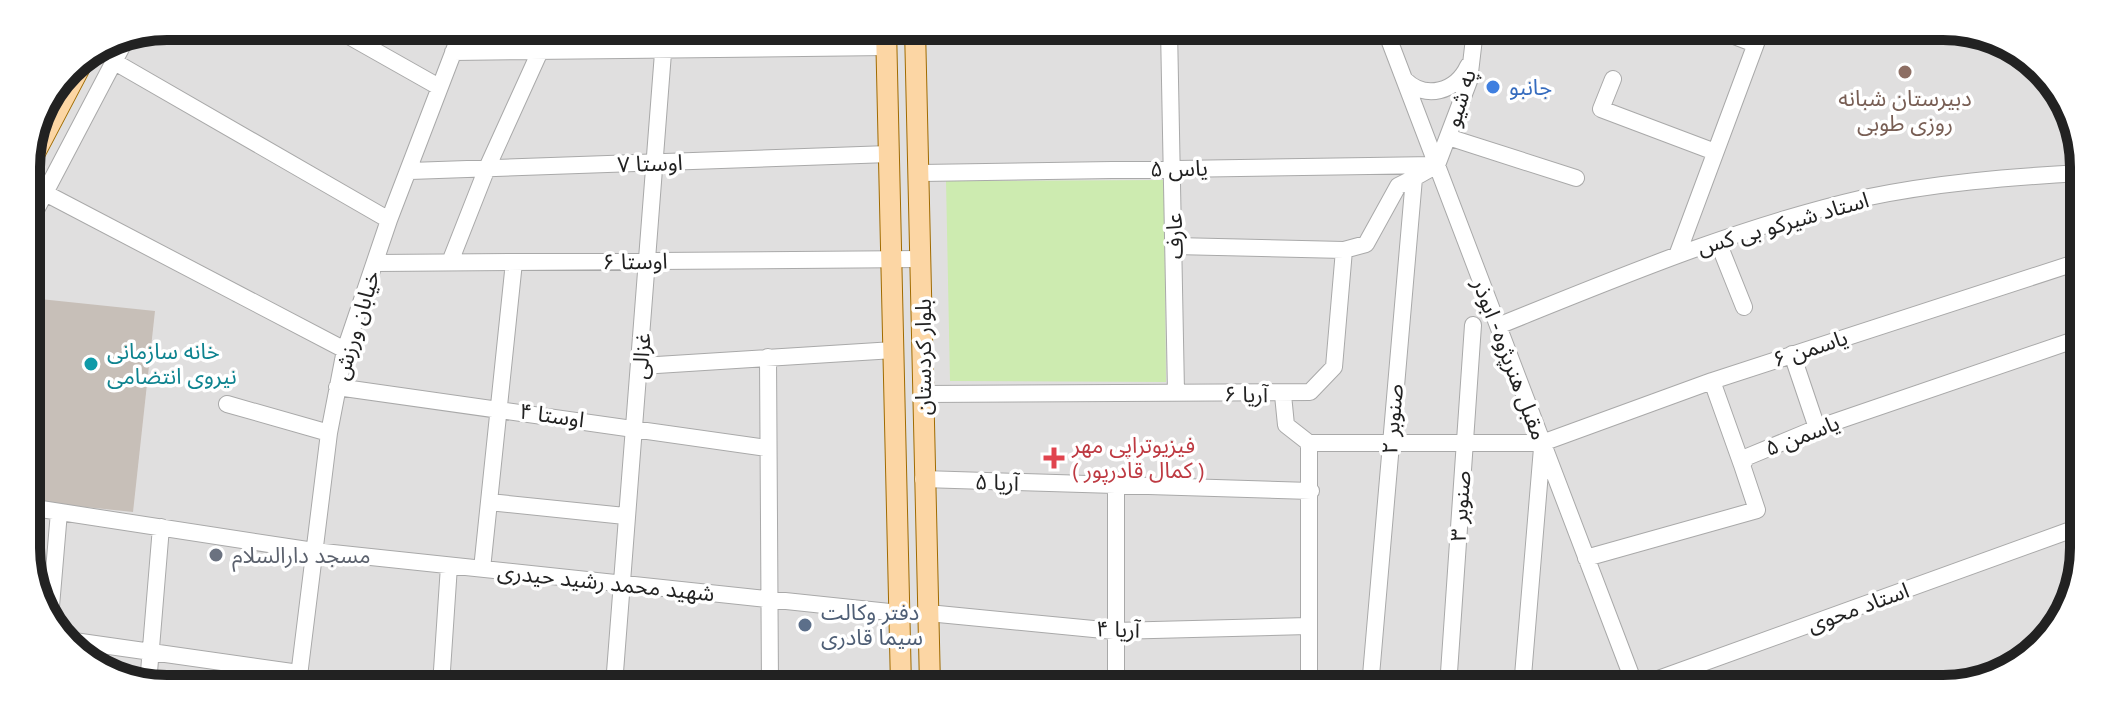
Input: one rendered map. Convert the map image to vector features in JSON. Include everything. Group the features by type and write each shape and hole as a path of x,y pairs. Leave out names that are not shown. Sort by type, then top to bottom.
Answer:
{"main road":[{"name":"بلوار کردستان","path":"886,40 894,259 901,675"},
{"name":"بلوار کردستان","path":"920,40 923,479 930,675"},
{"path":"44,137 71,85"}],"street":[{"path":"356,40 439,87"},
{"name":"خیابان ورزش","path":"298,675 329,433 345,350 389,220 458,40"},
{"path":"450,262 487,168 546,40"},
{"name":"غزالی","path":"615,675 664,40"},
{"path":"453,52 663,49 830,40"},
{"name":"عارف","path":"1169,40 1176,392"},
{"name":"مقبل هنرپژوه - ابوذر","path":"1390,40 1631,675"},
{"name":"په شیو","path":"1437,165 1469,81 1474,40"},
{"path":"1678,253 1757,40"},
{"path":"40,202 119,50"},
{"path":"1405,80 1421,91 1441,91 1459,81 1473,54"},
{"path":"113,61 389,220"},
{"path":"1613,79 1601,109 1715,152"},
{"path":"1448,137 1576,178"},
{"name":"اوستا ۷","path":"410,171 889,154"},
{"path":"1175,246 1344,250 1366,244 1398,186 1437,165"},
{"name":"یاس ۵","path":"921,173 1437,165"},
{"name":"استاد شیرکو بی کس","path":"1498,326 1678,253 1864,199 1949,185 2070,174"},
{"name":"صنوبر ۲","path":"1371,675 1414,178"},
{"path":"45,193 345,350"},
{"path":"1718,242 1744,307"},
{"name":"آریا ۶","path":"923,394 1176,392 1283,395 1310,392 1334,367 1344,250"},
{"name":"اوستا ۶","path":"376,263 922,259"},
{"path":"482,569 514,262"},
{"name":"یاسمن ۶","path":"1309,443 1542,443 1712,381 2070,265"},
{"name":"صنوبر ۳","path":"1449,675 1473,325"},
{"name":"یاسمن ۵","path":"1586,558 1757,510 1742,465 1747,457 1817,428 2070,341"},
{"path":"641,366 894,350"},
{"path":"1792,354 1817,428"},
{"path":"768,357 770,675"},
{"path":"1712,381 1742,465"},
{"name":"اوستا ۴","path":"337,387 767,448"},
{"path":"1283,395 1286,425 1309,443 1309,675"},
{"path":"227,404 329,433"},
{"path":"1523,675 1542,443"},
{"name":"آریا ۵","path":"923,479 1311,491"},
{"path":"1116,486 1116,675"},
{"path":"489,502 625,516"},
{"name":"شهید محمد رشید حیدری","path":"40,509 314,551 899,613"},
{"path":"52,600 59,512"},
{"path":"149,674 161,527"},
{"name":"استاد محوی","path":"1672,675 2070,530"},
{"path":"442,675 449,566"},
{"name":"آریا ۴","path":"928,613 1114,631 1308,626"},
{"path":"82,642 282,675"}],"shaded area":[{"path":"1943,40 1976,44 2006,57 2033,77 2053,104 2068,142 2070,548 2066,581 2053,612 2027,643 1992,665 1951,675 167,675 134,671 103,658 77,638 57,612 42,573 40,159 44,134 66,90 103,57 150,41"}],"green space":[{"path":"1164,180 1166,382 950,381 946,181"}],"building":[{"name":"خانه سازمانی نیروی انتضامی","path":"40,299 155,311 133,512 40,502"}],"place":[{"name":"دبیرستان شبانه روزی طوبی","path":"1905,72"},
{"name":"جانبو","path":"1493,87"},
{"name":"خانه سازمانی نیروی انتضامی","path":"91,364"},
{"name":"فیزیوتراپی مهر ( کمال قادرپور )","path":"1054,458"},
{"name":"مسجد دارالسلام","path":"216,555"},
{"name":"دفتر وکالت سیما قادری","path":"805,625"}]}
